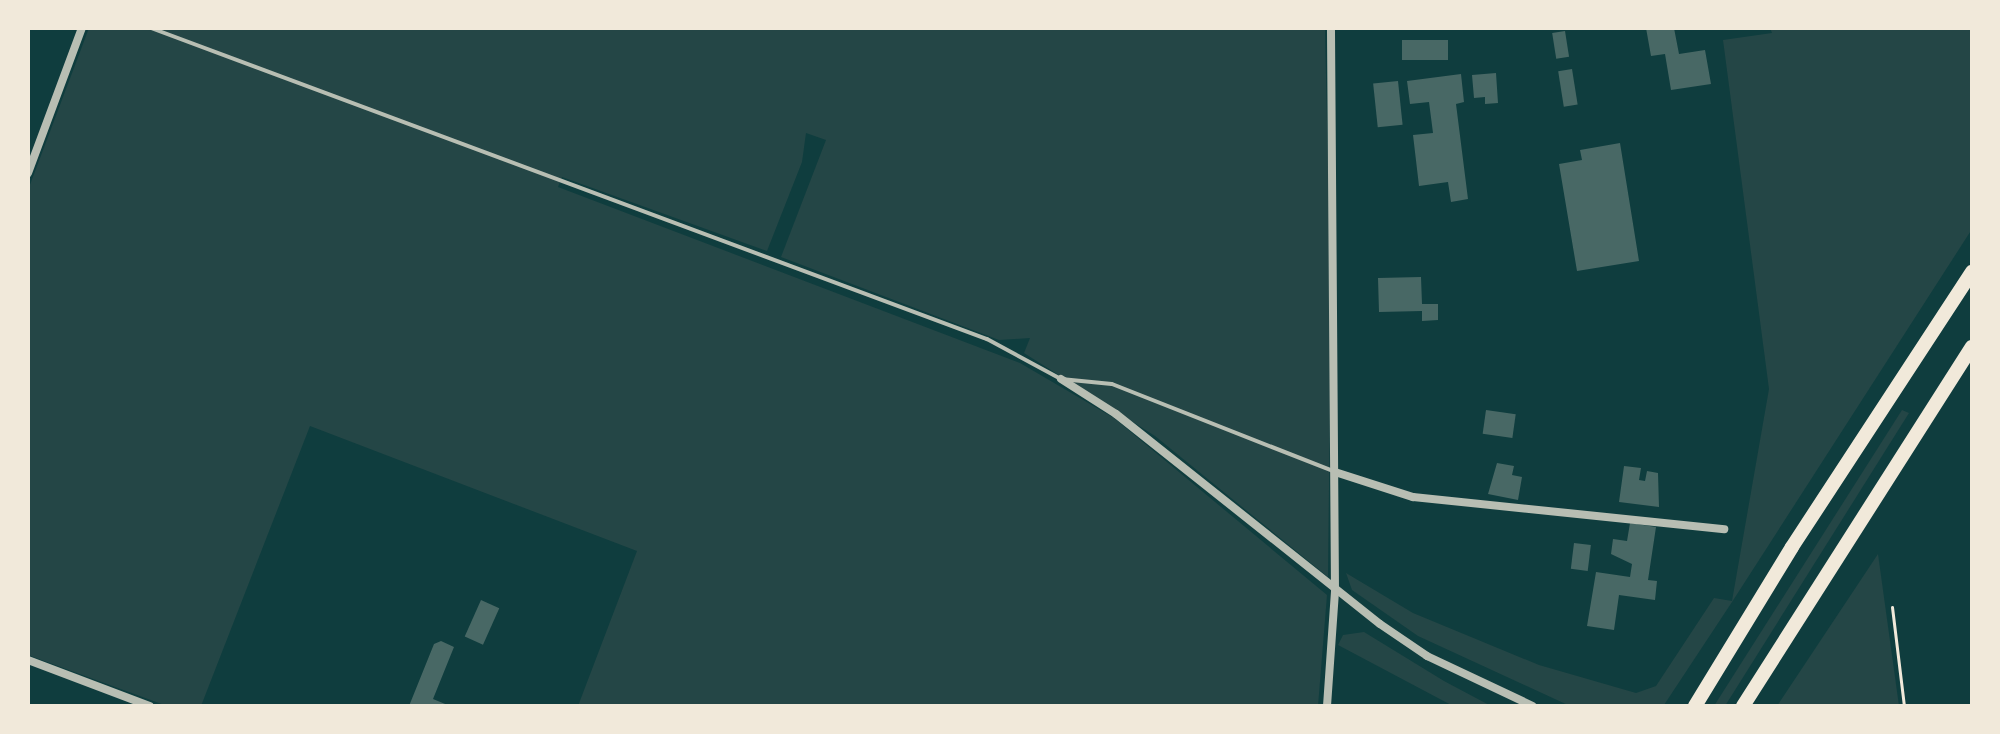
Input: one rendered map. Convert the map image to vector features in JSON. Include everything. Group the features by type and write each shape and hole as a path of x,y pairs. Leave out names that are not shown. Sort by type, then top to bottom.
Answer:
{"highway":[{"path":"1695,706 1792,547 1972,272"},
{"path":"1743,706 1972,347"}],"street":[{"path":"28,173 82,28"},
{"path":"1327,706 1335,591 1331,28"},
{"path":"1061,379 1116,414 1335,591 1427,656 1533,706"},
{"path":"1335,472 1413,497 1724,529"},
{"path":"28,660 150,706"}],"lane":[{"path":"151,28 987,339 1061,379 1112,384 1335,472"}],"path":[{"path":"1892,607 1904,706"}],"shaded area":[{"path":"89,28 1325,28 1331,310 1328,577 1155,436 1024,353 1030,338 999,340 781,257 826,140 806,133 802,162 767,251 562,177 558,187 1020,363 1114,418 1327,595 1318,706 578,706 637,551 310,426 201,706 167,706 28,655 28,190"},
{"path":"1770,28 1972,28 1972,229 1732,602 1664,705 1570,706 1418,636 1352,590 1346,573 1413,613 1539,665 1636,693 1656,686 1714,598 1732,601 1769,389 1723,40 1772,33"},
{"path":"1902,410 1909,413 1725,706 1714,706"},
{"path":"1878,554 1899,706 1777,706"},
{"path":"1364,632 1491,706 1453,706 1338,645 1343,635"}],"building":[{"path":"1646,28 1674,28 1679,54 1705,50 1711,84 1671,90 1665,54 1651,56"},
{"path":"1565,31 1569,57 1556,59 1552,33"},
{"path":"1402,40 1448,40 1448,60 1402,60"},
{"path":"1572,69 1578,105 1564,107 1558,71"},
{"path":"1496,73 1498,103 1485,104 1485,97 1474,98 1472,75"},
{"path":"1461,74 1464,102 1456,104 1468,199 1451,202 1448,182 1419,186 1413,135 1433,133 1429,102 1410,104 1407,81"},
{"path":"1398,81 1403,125 1378,127 1373,84"},
{"path":"1620,143 1639,261 1577,271 1559,164 1582,160 1580,150"},
{"path":"1421,277 1422,304 1438,304 1438,320 1422,321 1422,311 1379,312 1378,278"},
{"path":"1486,410 1516,414 1512,438 1483,434"},
{"path":"1497,463 1514,466 1512,475 1522,477 1518,500 1488,494"},
{"path":"1624,466 1641,468 1639,480 1645,481 1647,471 1658,473 1659,507 1619,502"},
{"path":"1630,523 1656,527 1648,580 1657,581 1655,600 1619,595 1614,630 1587,626 1596,572 1630,577 1632,564 1611,554 1613,539 1627,541"},
{"path":"1574,543 1591,545 1588,571 1571,569"},
{"path":"481,600 499,608 483,645 465,637"},
{"path":"441,641 454,647 433,699 450,706 409,706 434,644"}]}
